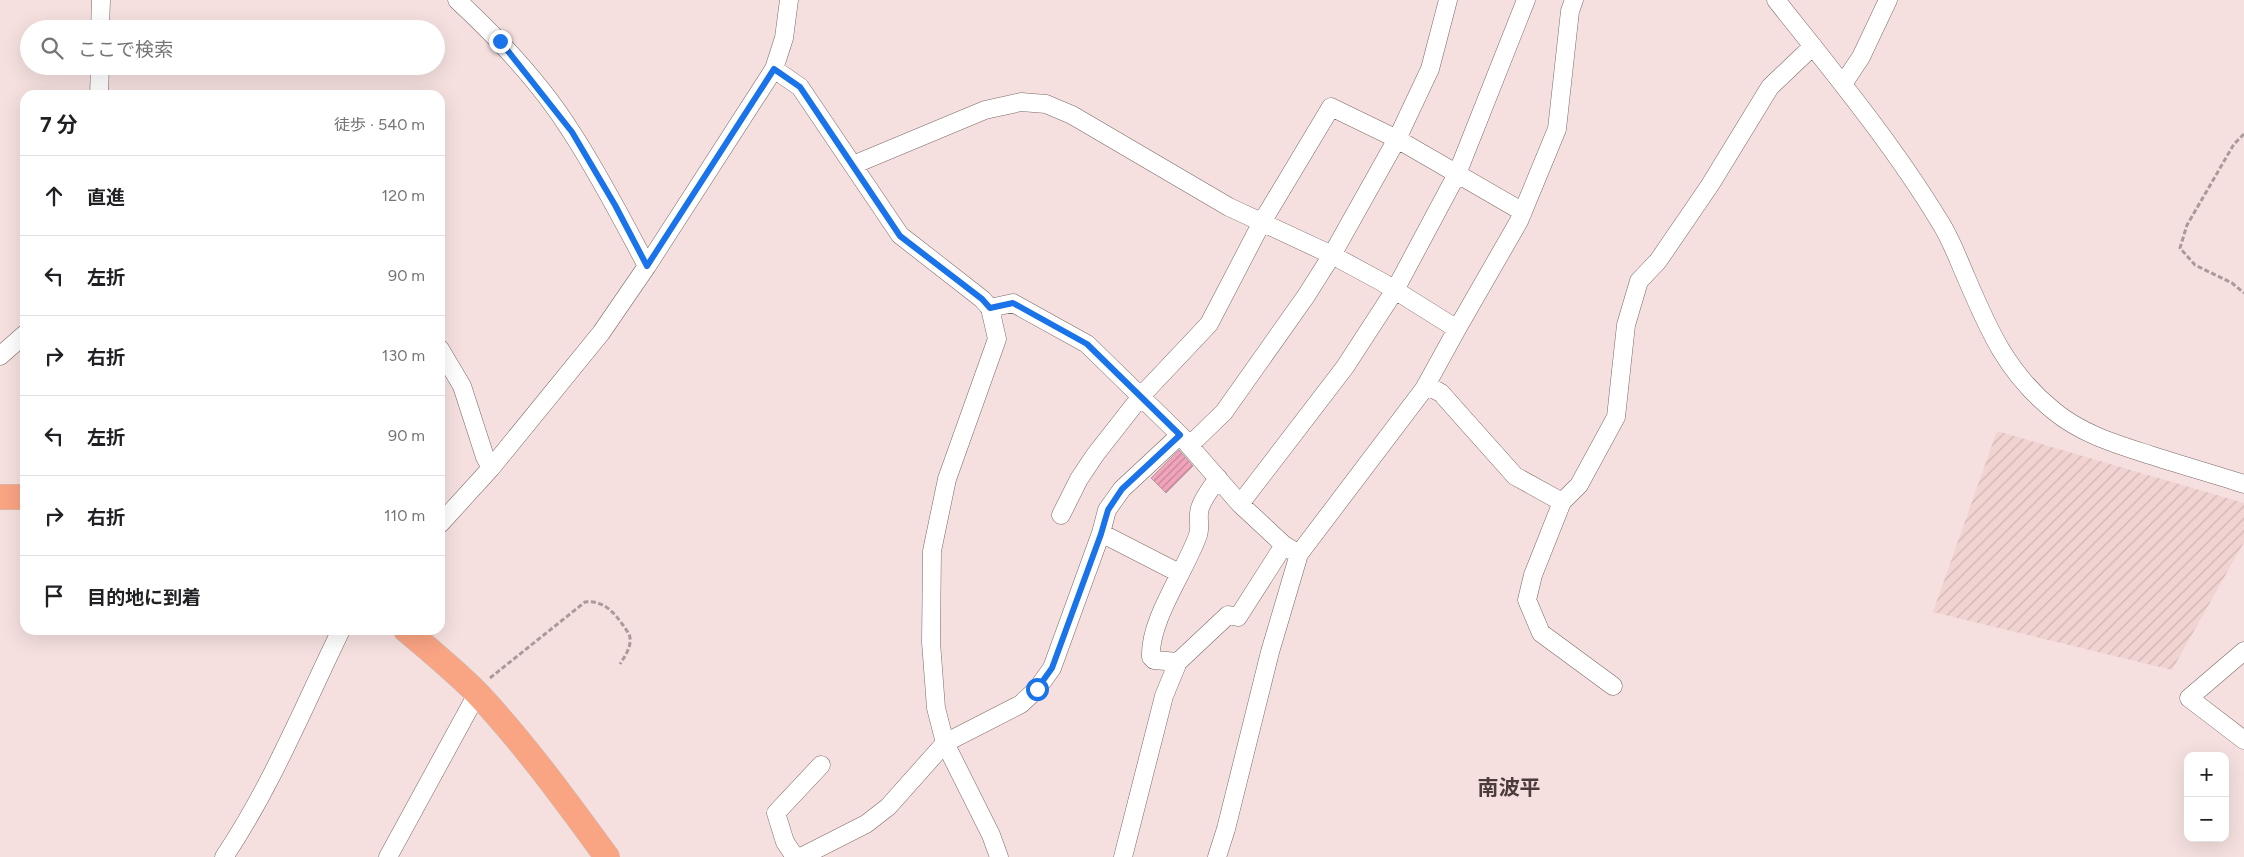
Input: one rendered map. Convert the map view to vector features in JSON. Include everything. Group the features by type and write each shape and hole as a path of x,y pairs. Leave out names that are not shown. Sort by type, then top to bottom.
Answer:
{"highway":[{"path":"0,497 20,497"},
{"path":"412,635 477,694 537,765 607,857"}],"street":[{"path":"100,20 101,0"},
{"path":"457,0 500,41 572,132 615,205 647,266"},
{"path":"445,519 491,468 601,332 647,266 774,69 784,38 789,0"},
{"path":"801,857 866,824 888,807 945,743 1022,704 1037,689 1052,668 1108,510 1122,489 1224,412 1306,296 1332,255 1397,138 1430,69 1448,0"},
{"path":"1240,504 1345,367 1395,290 1457,174 1526,0"},
{"path":"1217,857 1226,829 1270,652 1300,554 1426,385 1523,212 1557,129 1570,11 1574,0"},
{"path":"1776,0 1899,157 1942,224 1987,326 2014,372 2055,412 2080,428 2110,442 2244,484"},
{"path":"1843,84 1861,57 1888,0"},
{"path":"1612,686 1541,633 1527,600 1533,576 1562,502 1579,485 1616,417 1626,325 1639,281 1658,261 1705,193 1770,87 1813,46"},
{"path":"774,69 800,87 900,236 933,259 982,299 990,308 997,339 947,479 932,550 931,642 936,708 945,743 991,835 999,857"},
{"path":"99,90 100,75"},
{"path":"853,165 985,110 1020,102 1046,104 1072,114 1229,207 1332,255 1395,290 1457,328"},
{"path":"1061,515 1079,479 1142,395 1209,324 1262,222 1331,107 1397,138 1523,212"},
{"path":"990,308 1013,303 1087,344 1142,395 1185,440 1240,504 1284,544 1300,554"},
{"path":"0,356 20,338"},
{"path":"445,357 462,386 484,457 491,468"},
{"path":"1426,385 1440,393 1515,476 1562,502"},
{"path":"1178,662 1154,660 1151,657 1150,648 1154,633 1179,573 1199,534 1200,508 1218,478"},
{"path":"1101,534 1179,573"},
{"path":"1123,857 1164,696 1178,662 1228,615 1238,617 1284,544"},
{"path":"224,857 269,780 339,635"},
{"path":"2244,651 2189,698 2244,740"},
{"path":"388,857 477,694"},
{"path":"795,857 785,842 776,813 821,766"}],"path":[{"path":"2244,134 2234,144 2187,225 2180,248 2195,265 2232,284 2244,293"},
{"path":"477,694 485,681 584,602 594,601 607,607 617,615 630,637 629,649 620,664"}],"shaded area":[{"path":"1997,431 2244,503 2244,542 2172,670 1933,612"}],"building":[{"path":"1179,450 1193,466 1166,493 1151,478"}],"district":[{"name":"南波平","path":"1509,787"}],"route":[{"path":"500,41 538,86 572,132 615,205 647,266 774,69 800,87 900,236 926,253 982,299 990,308 1013,303 1087,344 1142,395 1180,435 1122,489 1108,510 1052,668 1037,689"}]}
